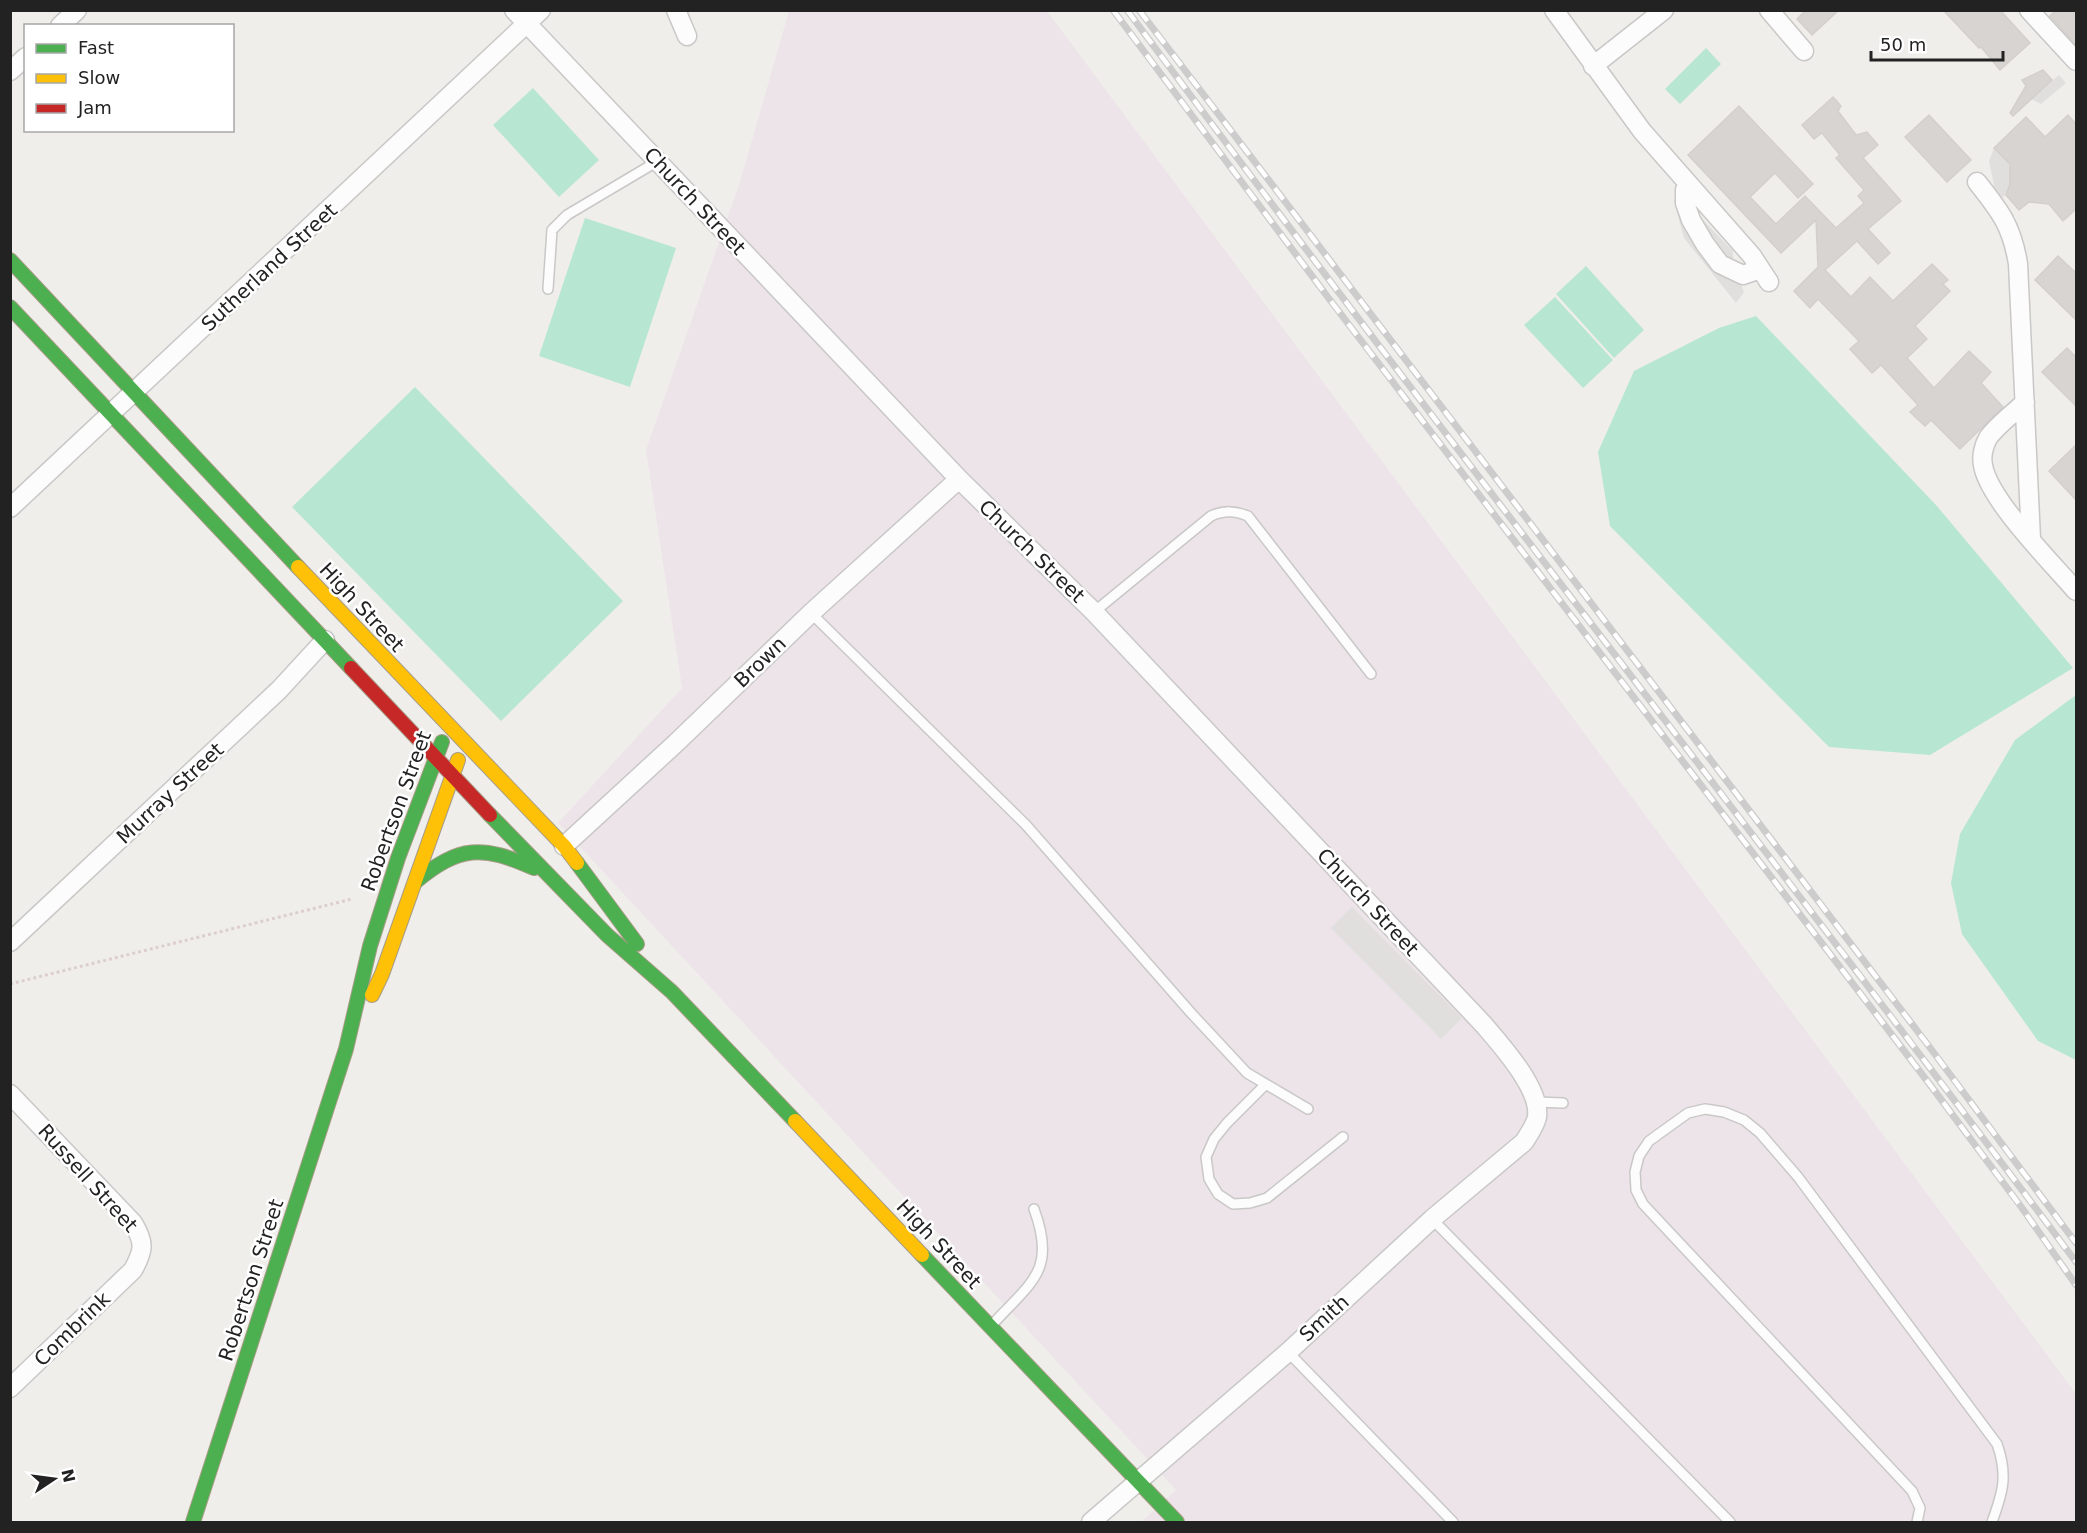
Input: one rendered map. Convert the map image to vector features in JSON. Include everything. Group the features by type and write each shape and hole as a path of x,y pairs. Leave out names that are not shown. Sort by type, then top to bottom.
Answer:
{"main road":[{"name":"High Street","path":"10,260 464,744 564,846 672,992"},
{"name":"High Street","path":"10,307 546,874 607,934 672,992 1177,1522"},
{"name":"Robertson Street","path":"194,1522 346,1049 370,946 398,858 447,726"},
{"name":"Robertson Street","path":"346,1049 382,974 464,744"},
{"path":"415,882 440,861 474,851 501,854 546,874"}],"street":[{"path":"62,24 77,10"},
{"name":"Church Street","path":"514,10 959,479 1094,612 1484,1025 1523,1074 1536,1102"},
{"name":"Sutherland Street","path":"10,508 541,10"},
{"path":"676,10 687,36"},
{"path":"1554,10 1642,131 1752,256 1764,276 1743,275 1720,264 1691,220 1685,203 1685,190 1688,184"},
{"path":"1593,66 1664,10"},
{"path":"1768,10 1804,51"},
{"path":"2029,10 2076,61"},
{"path":"10,71 24,59"},
{"path":"1977,182 1997,208 2014,241 2018,264 2031,539"},
{"path":"2025,402 1988,437 1982,454 1987,479 1999,500 2076,591"},
{"name":"Brown","path":"564,846 812,613 959,479"},
{"name":"Murray Street","path":"10,942 279,690 325,640"},
{"name":"Russell Street","path":"10,1094 133,1223 141,1236 142,1245 141,1255 134,1270"},
{"name":"Smith","path":"1091,1522 1288,1352 1432,1220 1524,1142 1537,1116 1536,1102"},
{"name":"Combrink","path":"10,1388 134,1270"}],"lane":[{"path":"548,289 552,230 567,215 658,161"},
{"path":"1094,612 1211,516 1223,511 1237,512 1248,516 1371,674"},
{"path":"812,613 1026,825 1192,1014 1247,1073 1308,1109"},
{"path":"1265,1085 1227,1123 1214,1139 1206,1156 1209,1179 1218,1194 1233,1204 1250,1203 1267,1198 1343,1137"},
{"path":"1536,1102 1563,1103"},
{"path":"1917,1522 1920,1508 1912,1491 1643,1204 1636,1190 1635,1172 1639,1156 1649,1140 1688,1113 1705,1109 1724,1112 1744,1120 1760,1133 1798,1178 1997,1444 2004,1462 2003,1479 2000,1500 1992,1522"},
{"path":"990,1327 1034,1278 1041,1265 1042,1237 1034,1209"},
{"path":"1432,1220 1730,1522"},
{"path":"1288,1352 1453,1522"}],"path":[{"path":"10,984 352,899"}],"shaded area":[{"path":"789,11 1047,11 2076,1394 2076,1522 1141,1522 1176,1490 558,823 682,688 646,450 740,182"},
{"path":"2059,75 2066,83 2041,104 2031,99"},
{"path":"1994,148 2010,164 2010,184 2006,195 1997,200 1989,161"},
{"path":"1679,195 1733,251 1733,264 1744,292 1736,303 1684,238 1674,201"},
{"path":"1352,907 1462,1018 1441,1039 1331,928"}],"green space":[{"path":"1706,48 1721,64 1680,104 1665,89"},
{"path":"533,88 599,160 559,197 493,125"},
{"path":"585,218 676,248 630,387 539,356"},
{"path":"1586,266 1644,330 1614,358 1556,294"},
{"path":"1555,297 1613,360 1583,388 1524,325"},
{"path":"1756,316 1936,505 2073,668 1930,755 1829,747 1610,526 1598,452 1634,371 1719,328"},
{"path":"415,387 623,601 501,721 292,507"},
{"path":"2076,695 2076,1060 2038,1041 1962,934 1951,883 1960,834 2015,740"}],"building":[{"path":"1806,10 1839,10 1812,35 1797,19"},
{"path":"1943,10 2000,10 2030,43 2000,70 1981,47 1979,48"},
{"path":"2056,10 2076,10 2076,45 2050,16"},
{"path":"2043,70 2052,80 2013,116 2010,113 2026,86 2022,80"},
{"path":"1833,97 1841,106 1838,111 1856,135 1867,132 1878,145 1863,158 1901,201 1868,229 1890,253 1878,264 1857,241 1825,270 1851,297 1870,277 1893,301 1932,264 1948,280 1943,284 1950,291 1915,326 1927,339 1907,358 1934,388 1969,351 1991,372 1981,383 2003,407 1960,449 1931,420 1925,426 1910,412 1918,405 1881,365 1872,373 1850,349 1859,341 1818,299 1810,308 1794,291 1818,267 1816,220 1781,253 1688,155 1739,106 1813,184 1798,198 1775,173 1750,197 1776,224 1805,196 1836,228 1864,203 1858,196 1864,190 1836,158 1840,155 1822,133 1814,139 1802,125"},
{"path":"1929,115 1971,160 1947,182 1905,137"},
{"path":"2068,115 2076,124 2076,209 2063,221 2049,204 2029,202 2019,210 2006,195 2010,184 2010,164 1994,148 2026,117 2045,137"},
{"path":"2058,256 2076,273 2076,320 2035,280"},
{"path":"2067,348 2076,357 2076,406 2042,372"},
{"path":"2076,445 2076,500 2049,471"}],"railway":[{"path":"1113,10 1327,296 1931,1086 2076,1285"},
{"path":"1127,10 2076,1262"},
{"path":"1139,10 1928,1045 2076,1243"}],"traffic: fast":[{"path":"10,260 298,567"},
{"path":"10,307 351,668"},
{"path":"193,1522 346,1049 370,946 398,858 442,742"},
{"path":"490,815 607,935 672,992 795,1121"},
{"path":"415,882 445,861 472,852 500,855 534,868"},
{"path":"577,863 637,944"},
{"path":"922,1255 1177,1522"}],"traffic: slow":[{"path":"298,567 564,846 577,863"},
{"path":"372,995 382,974 458,760"},
{"path":"795,1121 922,1255"}],"traffic: jam":[{"path":"351,668 490,815"}]}
